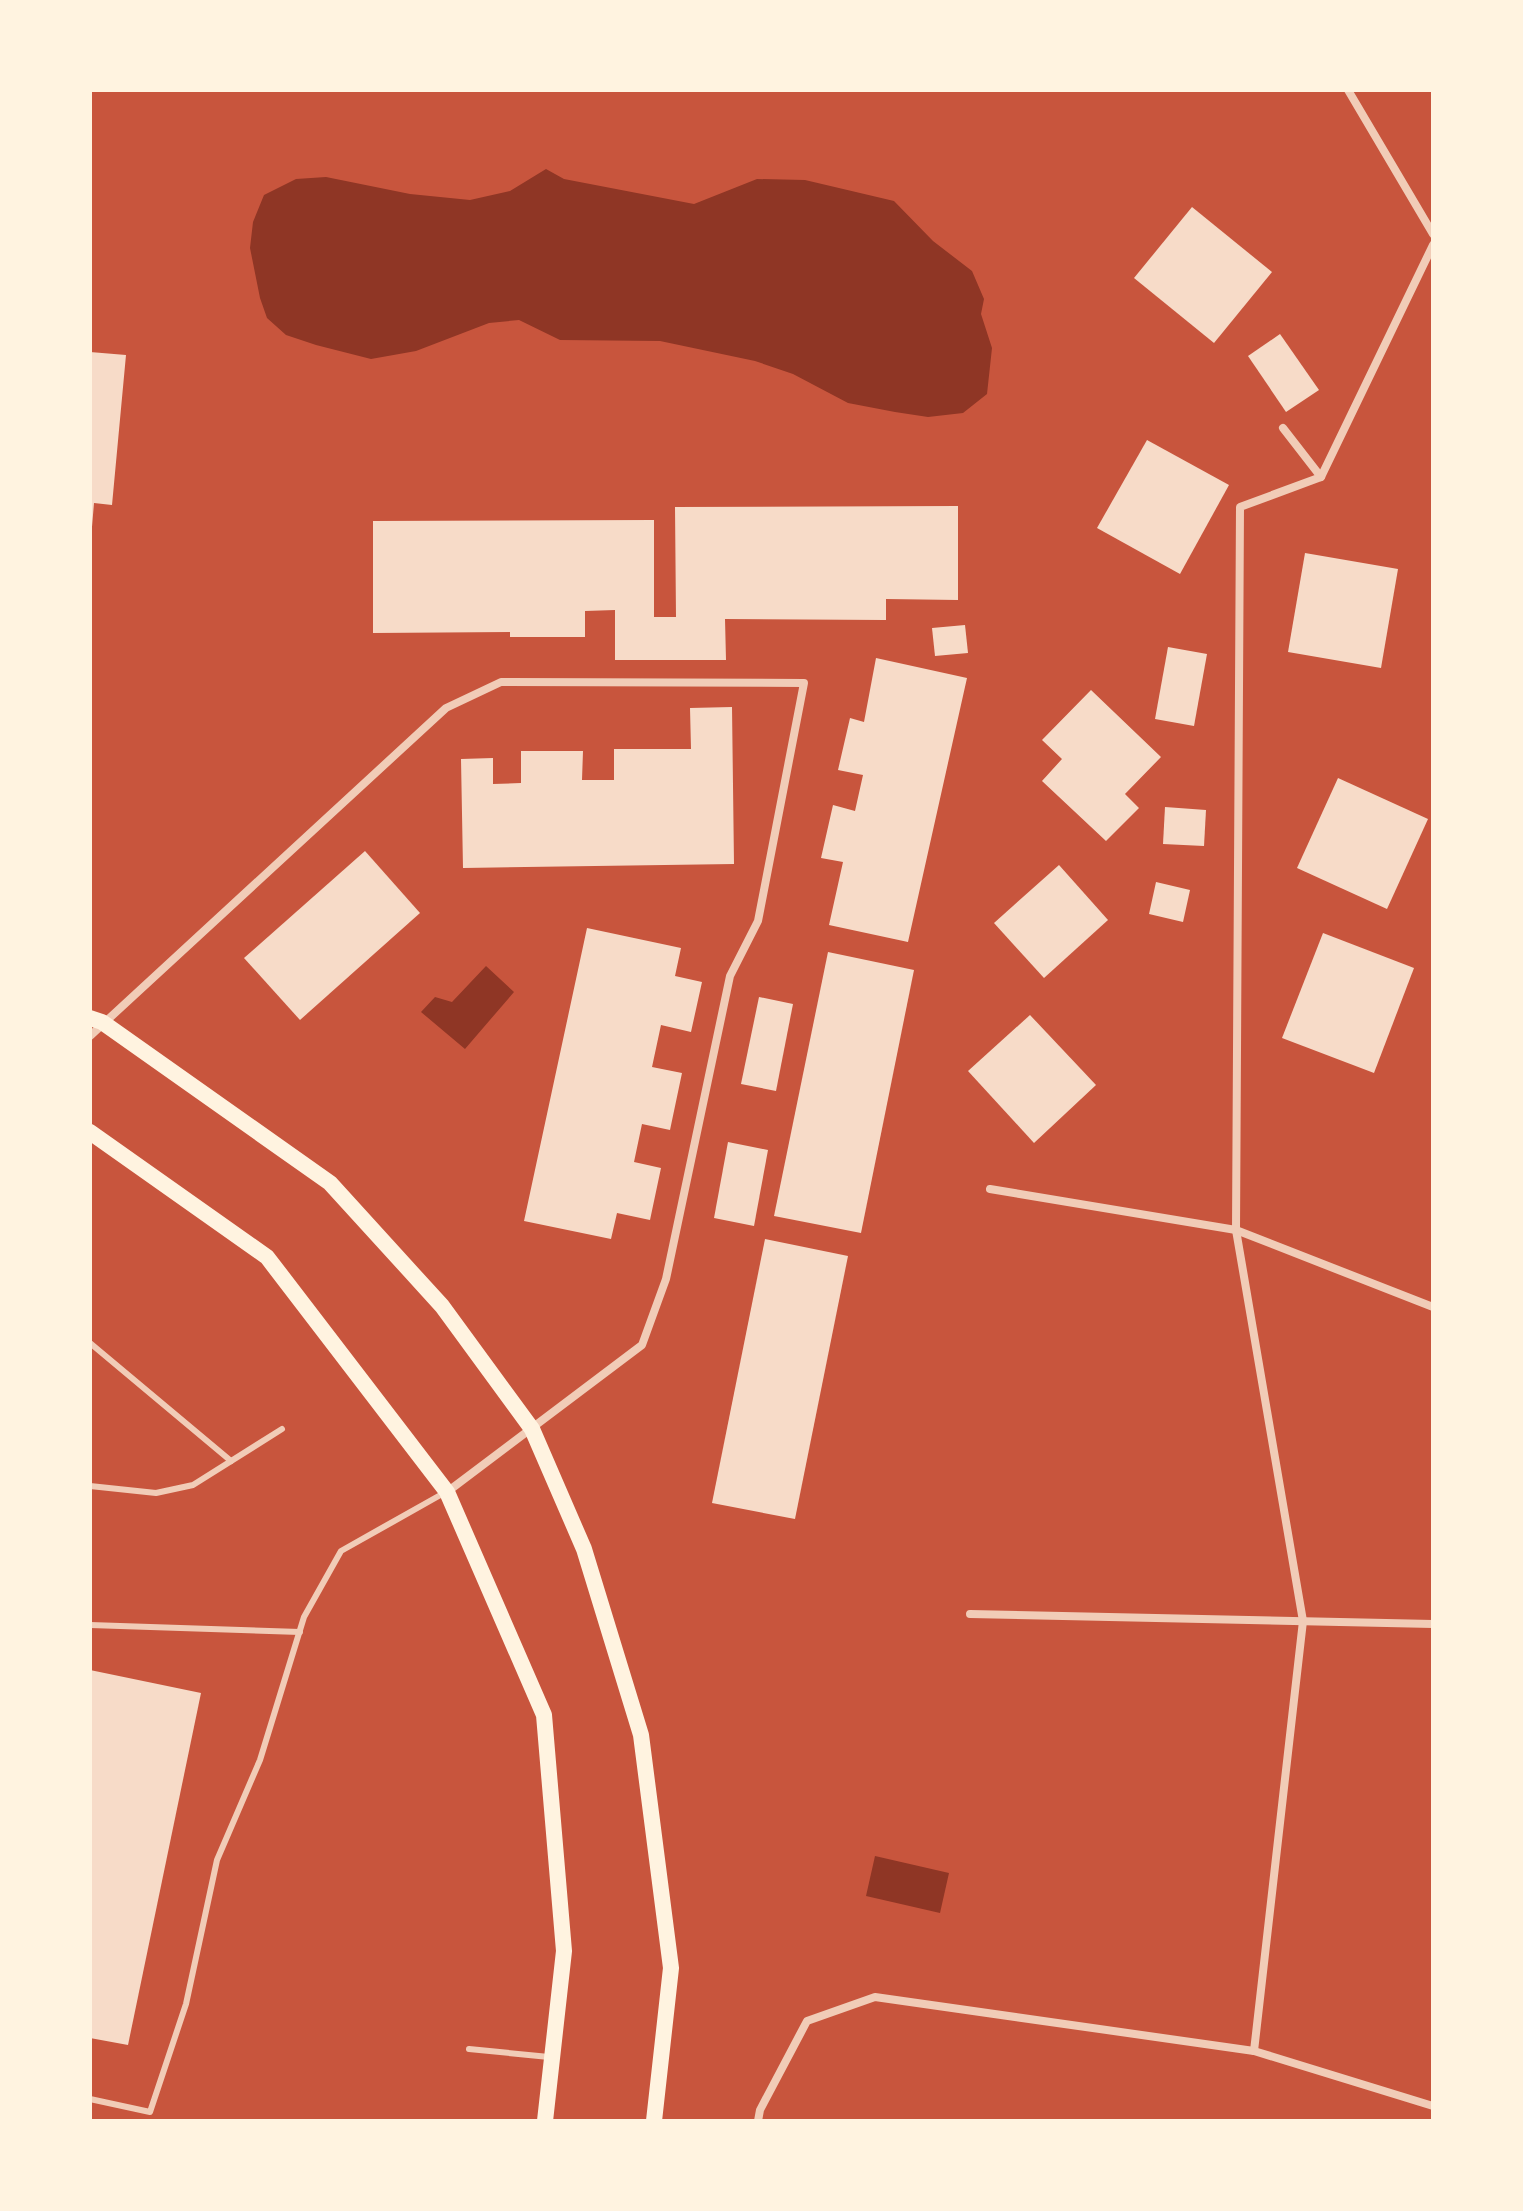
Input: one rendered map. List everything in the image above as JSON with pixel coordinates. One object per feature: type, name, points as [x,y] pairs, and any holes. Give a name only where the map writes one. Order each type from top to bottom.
[{"type":"main road","points":[[96,1020],[330,1183],[442,1306],[532,1429],[584,1549],[641,1735],[671,1968],[654,2121]]},
{"type":"main road","points":[[90,1132],[267,1257],[447,1492],[544,1715],[564,1951],[545,2121]]},
{"type":"street","points":[[1348,90],[1433,234]]},
{"type":"street","points":[[1254,2051],[1303,1621],[1236,1230],[1240,507],[1321,477],[1433,245]]},
{"type":"street","points":[[1283,428],[1321,477]]},
{"type":"street","points":[[90,1036],[96,1020],[446,708],[501,682],[804,683],[758,921],[730,976],[666,1279],[642,1345],[447,1492]]},
{"type":"street","points":[[990,1189],[1236,1230],[1433,1307]]},
{"type":"street","points":[[970,1614],[1433,1624]]},
{"type":"street","points":[[758,2121],[760,2110],[807,2021],[875,1997],[1254,2051],[1433,2106]]},
{"type":"lane","points":[[90,1343],[231,1461]]},
{"type":"lane","points":[[90,1486],[156,1493],[193,1485],[282,1429]]},
{"type":"lane","points":[[90,2099],[150,2112],[186,2004],[217,1860],[260,1760],[304,1617],[341,1551],[447,1492]]},
{"type":"lane","points":[[90,1625],[300,1632]]},
{"type":"lane","points":[[469,2049],[552,2057]]},
{"type":"shaded area","points":[[546,169],[564,179],[694,204],[757,179],[805,180],[894,201],[933,241],[972,271],[984,299],[981,314],[992,348],[987,394],[963,413],[928,417],[895,412],[848,403],[793,374],[755,361],[660,341],[560,340],[519,320],[489,323],[416,351],[371,359],[286,335],[267,318],[250,248],[253,222],[264,195],[296,179],[326,177],[410,194],[470,200],[510,191]]},
{"type":"shaded area","points":[[486,966],[514,992],[465,1049],[421,1012],[435,997],[452,1002]]},
{"type":"shaded area","points":[[875,1856],[949,1873],[940,1913],[866,1896]]},
{"type":"building","points":[[1192,207],[1272,272],[1214,343],[1134,278]]},
{"type":"building","points":[[1280,334],[1319,390],[1286,412],[1248,356]]},
{"type":"building","points":[[90,352],[126,355],[112,505],[94,503],[92,527]]},
{"type":"building","points":[[1147,440],[1229,485],[1180,574],[1097,528]]},
{"type":"building","points":[[958,506],[958,600],[886,599],[886,620],[725,619],[726,660],[615,660],[615,610],[585,611],[585,637],[510,637],[510,632],[373,633],[373,521],[654,520],[654,617],[676,617],[675,507]]},
{"type":"building","points":[[1305,553],[1398,569],[1381,668],[1288,652]]},
{"type":"building","points":[[965,625],[968,653],[935,656],[932,628]]},
{"type":"building","points":[[1168,647],[1207,654],[1194,726],[1155,719]]},
{"type":"building","points":[[876,658],[967,678],[908,942],[829,925],[843,862],[821,858],[833,805],[855,811],[863,775],[838,770],[850,718],[864,722]]},
{"type":"building","points":[[1091,690],[1161,757],[1125,794],[1139,808],[1106,841],[1042,781],[1062,759],[1042,740]]},
{"type":"building","points":[[732,707],[734,864],[463,868],[461,759],[493,758],[493,784],[521,783],[521,751],[583,751],[582,780],[614,780],[614,749],[691,749],[690,708]]},
{"type":"building","points":[[1338,778],[1428,819],[1387,909],[1297,868]]},
{"type":"building","points":[[1165,807],[1206,810],[1204,846],[1163,844]]},
{"type":"building","points":[[365,851],[420,913],[300,1020],[244,958]]},
{"type":"building","points":[[1059,865],[1108,920],[1044,978],[994,923]]},
{"type":"building","points":[[1156,882],[1190,890],[1183,922],[1149,914]]},
{"type":"building","points":[[587,928],[681,948],[675,976],[702,982],[691,1032],[661,1025],[652,1067],[682,1073],[670,1130],[642,1124],[634,1162],[661,1168],[650,1220],[617,1213],[611,1239],[524,1221]]},
{"type":"building","points":[[1323,933],[1414,968],[1374,1073],[1282,1038]]},
{"type":"building","points":[[828,952],[914,970],[861,1233],[774,1216]]},
{"type":"building","points":[[759,997],[793,1004],[776,1091],[741,1084]]},
{"type":"building","points":[[1030,1015],[1096,1085],[1034,1143],[968,1071]]},
{"type":"building","points":[[728,1142],[768,1150],[754,1226],[714,1218]]},
{"type":"building","points":[[765,1239],[848,1256],[795,1519],[712,1503]]},
{"type":"building","points":[[90,1670],[201,1693],[128,2045],[90,2038]]}]
